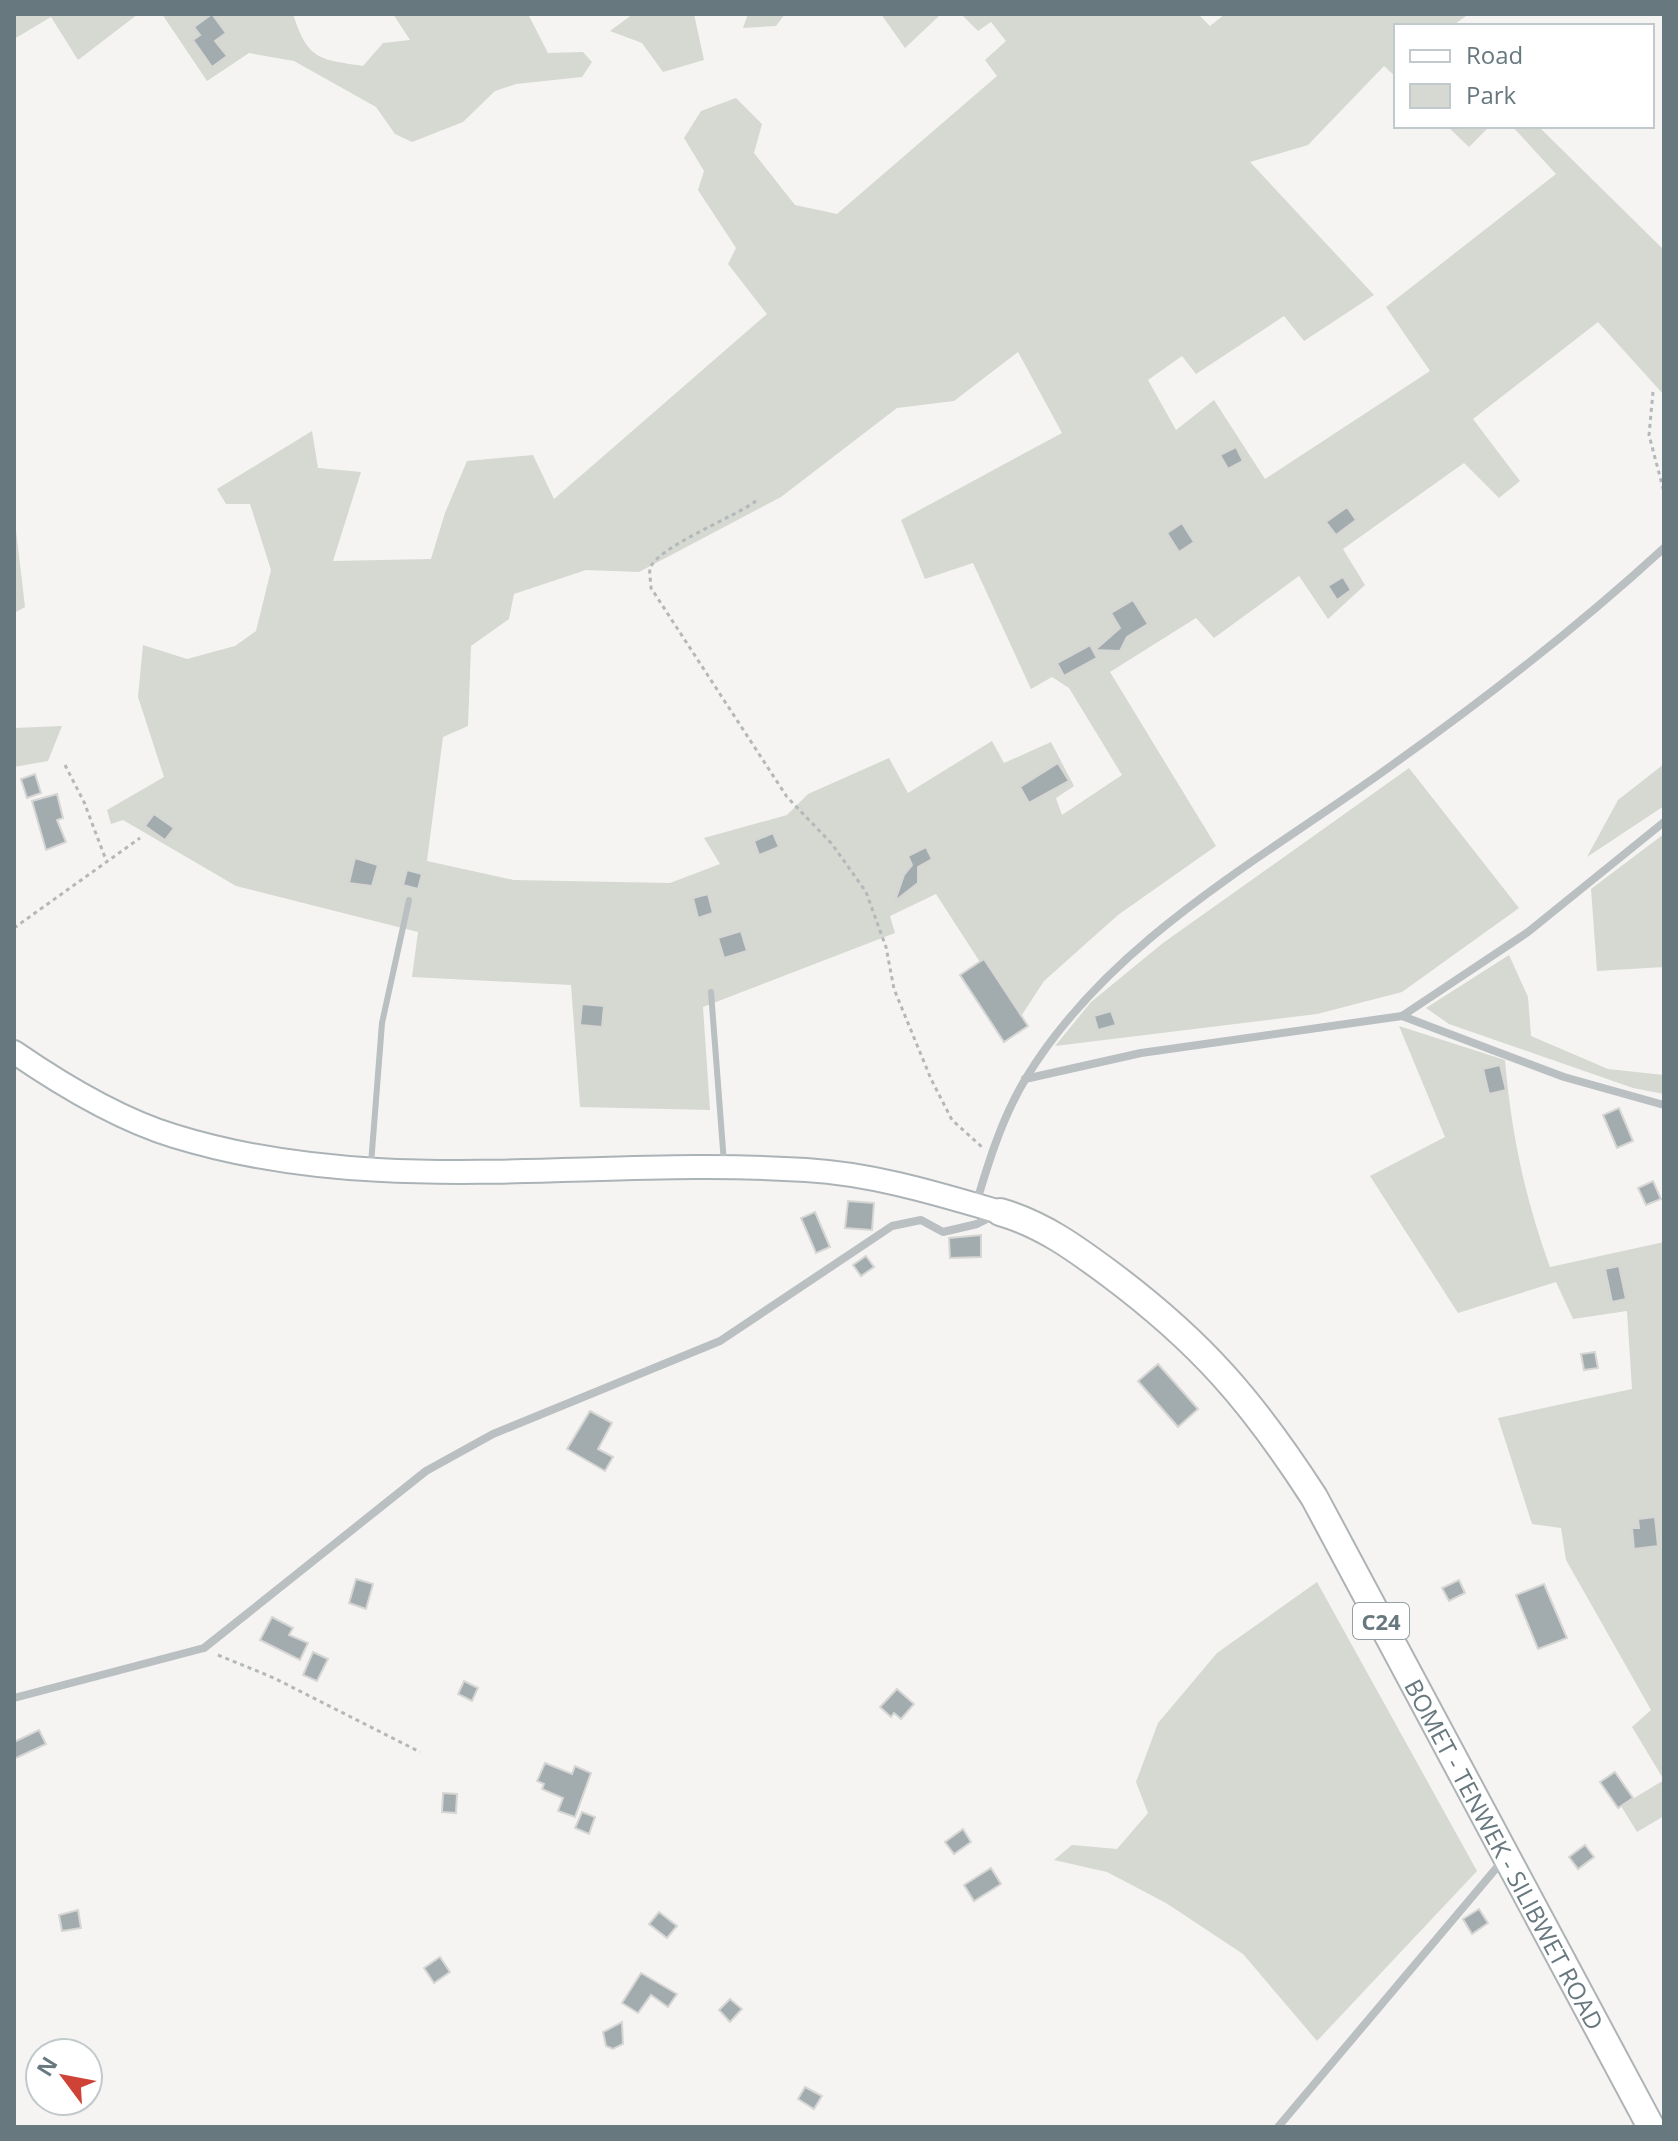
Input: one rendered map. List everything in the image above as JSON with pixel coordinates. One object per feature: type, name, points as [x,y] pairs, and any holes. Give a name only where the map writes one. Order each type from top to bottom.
[{"type":"main road","name":"C24","points":[[14,1052],[95,1101],[171,1135],[248,1156],[370,1172],[532,1173],[724,1167],[807,1170],[884,1178],[988,1208]]},
{"type":"main road","name":"BOMET - TENWEK - SILIBWET ROAD","points":[[988,1208],[1023,1219],[1064,1240],[1171,1321],[1217,1365],[1271,1431],[1314,1497],[1651,2127]]},
{"type":"street","points":[[14,1698],[204,1648],[439,1464],[493,1434],[720,1341],[892,1226],[921,1220],[943,1232],[977,1224],[988,1208],[991,1155],[1025,1079],[1074,1011],[1122,962],[1168,924],[1398,761],[1569,631],[1664,548]]},
{"type":"street","points":[[1025,1079],[1141,1053],[1402,1016],[1528,932],[1664,822]]},
{"type":"street","points":[[1402,1016],[1564,1077],[1664,1105]]},
{"type":"street","points":[[1278,2127],[1508,1855]]},
{"type":"lane","points":[[370,1172],[382,1023],[409,900]]},
{"type":"lane","points":[[711,992],[724,1167]]},
{"type":"path","points":[[1653,392],[1649,435],[1664,492]]},
{"type":"path","points":[[756,501],[739,514],[660,554],[650,567],[651,588],[787,797],[832,844],[866,892],[886,947],[894,989],[931,1079],[952,1120],[991,1155]]},
{"type":"path","points":[[65,765],[84,802],[106,860]]},
{"type":"path","points":[[14,928],[140,838]]},
{"type":"path","points":[[204,1648],[274,1678],[420,1752]]},
{"type":"green space","points":[[14,14],[138,14],[78,60],[51,17],[14,39]]},
{"type":"green space","points":[[162,14],[293,14],[304,41],[317,55],[363,66],[383,43],[410,40],[393,14],[528,14],[548,53],[583,52],[592,62],[582,77],[516,84],[495,91],[463,122],[412,142],[395,134],[376,107],[294,61],[249,53],[207,81]]},
{"type":"green space","points":[[633,14],[694,14],[704,60],[663,72],[642,43],[610,31]]},
{"type":"green space","points":[[748,14],[785,14],[776,26],[743,28]]},
{"type":"green space","points":[[881,14],[941,14],[905,48]]},
{"type":"green space","points":[[961,14],[1198,14],[1210,26],[1225,14],[1469,14],[1455,24],[1394,24],[1394,75],[1384,66],[1308,145],[1250,162],[1374,295],[1304,341],[1284,316],[1196,374],[1182,356],[1148,380],[1176,430],[1214,400],[1265,479],[1430,371],[1386,307],[1556,174],[1514,128],[1540,128],[1664,250],[1664,395],[1598,322],[1473,419],[1520,481],[1499,498],[1464,463],[1343,549],[1365,585],[1328,619],[1299,576],[1214,638],[1196,618],[1110,672],[1216,846],[1118,915],[1044,981],[1018,1021],[936,894],[890,916],[895,933],[703,1007],[710,1110],[580,1107],[571,985],[412,977],[418,932],[236,886],[123,820],[111,824],[107,810],[164,777],[138,697],[143,645],[187,659],[235,646],[256,631],[271,570],[250,504],[226,504],[217,489],[312,431],[318,468],[361,472],[333,561],[431,559],[445,513],[467,461],[533,455],[554,499],[767,314],[728,264],[736,248],[698,190],[704,171],[684,138],[701,111],[736,98],[762,124],[754,153],[795,205],[837,214],[997,76],[985,60],[1006,41],[991,22],[978,31]],"holes":[[[1018,352],[1062,433],[901,520],[925,579],[973,563],[1031,689],[1052,677],[1069,688],[1122,775],[1062,815],[1056,798],[1074,786],[1051,742],[1004,763],[992,741],[908,793],[889,758],[808,794],[787,815],[704,838],[720,864],[670,883],[514,880],[427,861],[443,737],[468,726],[471,646],[509,619],[514,594],[586,570],[639,572],[781,497],[897,408],[954,401]]]},
{"type":"green space","points":[[1449,128],[1488,128],[1469,147]]},
{"type":"green space","points":[[14,513],[25,607],[14,613]]},
{"type":"green space","points":[[62,726],[48,761],[14,767],[14,728]]},
{"type":"green space","points":[[1664,764],[1664,806],[1587,857],[1618,800]]},
{"type":"green space","points":[[1409,768],[1519,908],[1402,992],[1317,1014],[1055,1046],[1091,1002],[1163,943]]},
{"type":"green space","points":[[1664,834],[1664,967],[1597,971],[1591,889]]},
{"type":"green space","points":[[1509,955],[1528,997],[1531,1036],[1608,1069],[1664,1075],[1664,1094],[1633,1088],[1449,1024],[1426,1008]]},
{"type":"green space","points":[[1399,1026],[1505,1060],[1520,1165],[1550,1267],[1664,1242],[1664,1780],[1632,1727],[1651,1710],[1566,1560],[1561,1528],[1532,1524],[1498,1418],[1632,1389],[1627,1311],[1573,1319],[1556,1282],[1458,1313],[1370,1176],[1445,1137]]},
{"type":"green space","points":[[1317,1582],[1477,1871],[1317,2041],[1243,1954],[1166,1903],[1107,1872],[1054,1860],[1072,1845],[1117,1849],[1148,1813],[1136,1782],[1158,1723],[1217,1653]]},
{"type":"green space","points":[[1664,1780],[1664,1816],[1637,1832],[1621,1806]]},
{"type":"building","points":[[212,14],[226,33],[215,41],[227,56],[212,67],[193,40],[200,35],[194,27]]},
{"type":"building","points":[[1236,447],[1243,461],[1228,469],[1220,455]]},
{"type":"building","points":[[1347,507],[1356,520],[1336,535],[1326,522]]},
{"type":"building","points":[[1182,523],[1194,542],[1179,552],[1167,533]]},
{"type":"building","points":[[1343,577],[1351,590],[1337,600],[1328,586]]},
{"type":"building","points":[[1133,600],[1148,624],[1127,637],[1120,651],[1095,650],[1120,628],[1111,613]]},
{"type":"building","points":[[1090,645],[1097,658],[1064,676],[1057,663]]},
{"type":"building","points":[[1058,763],[1069,781],[1029,803],[1020,787]]},
{"type":"building","points":[[35,774],[41,793],[27,798],[21,779]]},
{"type":"building","points":[[57,794],[63,818],[57,820],[66,842],[46,850],[32,801]]},
{"type":"building","points":[[154,814],[174,828],[165,840],[145,826]]},
{"type":"building","points":[[773,833],[779,847],[759,855],[754,841]]},
{"type":"building","points":[[926,847],[932,859],[918,867],[918,883],[895,901],[904,875],[912,865],[908,856]]},
{"type":"building","points":[[355,858],[378,865],[372,886],[349,883]]},
{"type":"building","points":[[407,870],[422,874],[418,889],[403,885]]},
{"type":"building","points":[[708,894],[713,913],[698,918],[693,898]]},
{"type":"building","points":[[741,931],[747,951],[724,958],[718,938]]},
{"type":"building","points":[[984,959],[1028,1026],[1004,1042],[960,975]]},
{"type":"building","points":[[582,1004],[604,1006],[602,1027],[580,1025]]},
{"type":"building","points":[[1111,1011],[1116,1025],[1098,1030],[1094,1016]]},
{"type":"building","points":[[1500,1065],[1506,1090],[1489,1094],[1483,1069]]},
{"type":"building","points":[[1619,1108],[1633,1141],[1617,1148],[1603,1115]]},
{"type":"building","points":[[1653,1181],[1661,1199],[1646,1205],[1638,1188]]},
{"type":"building","points":[[848,1201],[874,1203],[872,1230],[845,1228]]},
{"type":"building","points":[[815,1212],[830,1247],[816,1253],[801,1218]]},
{"type":"building","points":[[981,1235],[981,1257],[950,1258],[949,1238]]},
{"type":"building","points":[[866,1256],[874,1267],[861,1276],[853,1265]]},
{"type":"building","points":[[1619,1266],[1626,1299],[1612,1302],[1605,1269]]},
{"type":"building","points":[[1595,1352],[1598,1368],[1584,1370],[1581,1354]]},
{"type":"building","points":[[1158,1364],[1198,1409],[1178,1427],[1138,1381]]},
{"type":"building","points":[[590,1411],[612,1423],[598,1449],[613,1457],[605,1471],[567,1449]]},
{"type":"building","points":[[1655,1517],[1658,1546],[1634,1549],[1632,1528],[1639,1528],[1638,1519]]},
{"type":"building","points":[[356,1579],[373,1584],[366,1609],[349,1603]]},
{"type":"building","points":[[1459,1580],[1465,1593],[1449,1601],[1442,1588]]},
{"type":"building","points":[[1544,1584],[1567,1638],[1538,1649],[1516,1595]]},
{"type":"building","points":[[272,1617],[293,1628],[289,1635],[308,1643],[300,1660],[260,1640]]},
{"type":"building","points":[[313,1652],[328,1659],[317,1681],[303,1675]]},
{"type":"building","points":[[464,1681],[478,1688],[472,1701],[458,1694]]},
{"type":"building","points":[[897,1689],[914,1704],[901,1719],[894,1713],[891,1717],[880,1707]]},
{"type":"building","points":[[39,1730],[46,1744],[14,1759],[14,1742]]},
{"type":"building","points":[[545,1763],[572,1774],[575,1766],[591,1773],[575,1817],[558,1811],[563,1798],[542,1789],[544,1784],[537,1781]]},
{"type":"building","points":[[1615,1772],[1633,1798],[1618,1808],[1600,1782]]},
{"type":"building","points":[[443,1793],[457,1794],[456,1813],[442,1812]]},
{"type":"building","points":[[582,1812],[595,1817],[589,1834],[575,1828]]},
{"type":"building","points":[[963,1829],[971,1842],[954,1854],[945,1842]]},
{"type":"building","points":[[1585,1845],[1594,1857],[1578,1869],[1569,1857]]},
{"type":"building","points":[[991,1868],[1001,1884],[974,1901],[964,1885]]},
{"type":"building","points":[[1479,1909],[1488,1923],[1472,1934],[1463,1919]]},
{"type":"building","points":[[78,1910],[81,1928],[62,1931],[59,1915]]},
{"type":"building","points":[[659,1912],[677,1926],[667,1938],[649,1924]]},
{"type":"building","points":[[440,1957],[450,1972],[434,1983],[424,1968]]},
{"type":"building","points":[[641,1973],[677,1994],[668,2007],[651,1995],[638,2013],[622,2003]]},
{"type":"building","points":[[730,1999],[742,2009],[730,2022],[719,2010]]},
{"type":"building","points":[[622,2022],[623,2044],[613,2049],[606,2046],[603,2032]]},
{"type":"building","points":[[805,2087],[822,2096],[814,2109],[798,2099]]}]
